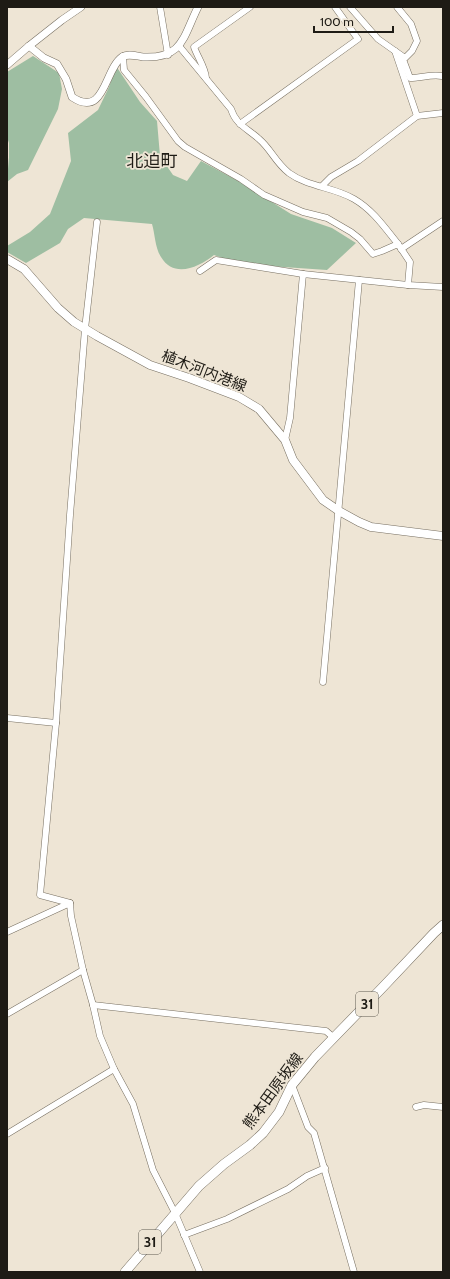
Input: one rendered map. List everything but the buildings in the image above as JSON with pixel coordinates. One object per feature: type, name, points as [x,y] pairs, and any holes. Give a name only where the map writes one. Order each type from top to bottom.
[{"type":"main road","name":"植木河内港線","points":[[7,259],[24,269],[58,308],[74,322],[85,329],[150,365],[239,397],[259,409],[285,440],[293,460],[323,500],[339,511],[371,527],[443,536]]},
{"type":"main road","name":"熊本田原坂線","points":[[125,1272],[199,1186],[263,1133],[279,1112],[292,1086],[315,1057],[443,925]]},
{"type":"street","points":[[7,64],[62,20],[81,7]]},
{"type":"street","points":[[160,7],[168,54]]},
{"type":"street","points":[[29,46],[44,58],[57,64],[66,79],[72,97],[81,102],[87,103],[96,100],[100,95],[115,65],[123,56],[131,55],[148,57],[168,54],[179,46],[198,7]]},
{"type":"street","points":[[206,79],[206,70],[199,60],[194,47],[250,7]]},
{"type":"street","points":[[240,124],[358,38],[335,7]]},
{"type":"street","points":[[350,7],[378,38],[405,58],[412,51],[417,41],[411,24],[397,7]]},
{"type":"street","points":[[179,46],[231,109],[234,118],[266,145],[275,160],[290,173],[303,181],[322,186],[353,199],[372,212],[410,262],[408,285]]},
{"type":"street","points":[[395,51],[404,62],[410,78],[423,78],[432,74],[442,76]]},
{"type":"street","points":[[395,51],[417,116]]},
{"type":"street","points":[[123,56],[124,70],[178,141],[185,147],[241,179],[264,196],[303,212],[327,218],[360,239],[373,254],[400,247],[443,221]]},
{"type":"street","points":[[322,186],[331,177],[358,161],[417,116],[443,113]]},
{"type":"street","points":[[70,904],[40,895],[56,723],[85,329],[97,222]]},
{"type":"street","points":[[200,271],[216,260],[303,274],[408,285],[443,287]]},
{"type":"street","points":[[285,440],[290,418],[303,274]]},
{"type":"street","points":[[323,682],[359,280]]},
{"type":"street","points":[[7,718],[56,723]]},
{"type":"street","points":[[7,932],[70,904]]},
{"type":"street","points":[[70,904],[71,916],[83,970],[100,1036],[114,1069],[133,1104],[153,1170],[175,1213],[200,1272]]},
{"type":"street","points":[[7,1014],[83,970]]},
{"type":"street","points":[[93,1005],[326,1031],[334,1038]]},
{"type":"street","points":[[7,1134],[114,1069]]},
{"type":"street","points":[[292,1086],[308,1127],[314,1133],[354,1272]]},
{"type":"street","points":[[416,1107],[424,1105],[443,1107]]},
{"type":"street","points":[[184,1235],[234,1216],[288,1189],[307,1176],[325,1168]]},
{"type":"green space","points":[[33,56],[59,73],[62,89],[58,109],[28,170],[17,174],[7,182],[7,145],[9,169],[9,143],[7,137],[7,72]]},
{"type":"green space","points":[[116,66],[140,102],[157,121],[160,156],[173,175],[187,181],[201,161],[240,182],[291,214],[332,228],[356,243],[327,270],[239,264],[214,255],[194,267],[180,269],[173,268],[166,264],[161,257],[156,245],[152,224],[84,218],[68,229],[60,243],[26,263],[7,252],[7,246],[30,232],[50,214],[71,161],[68,133],[98,110],[109,87]]},
{"type":"district","name":"北迫町","points":[[152,161]]}]
